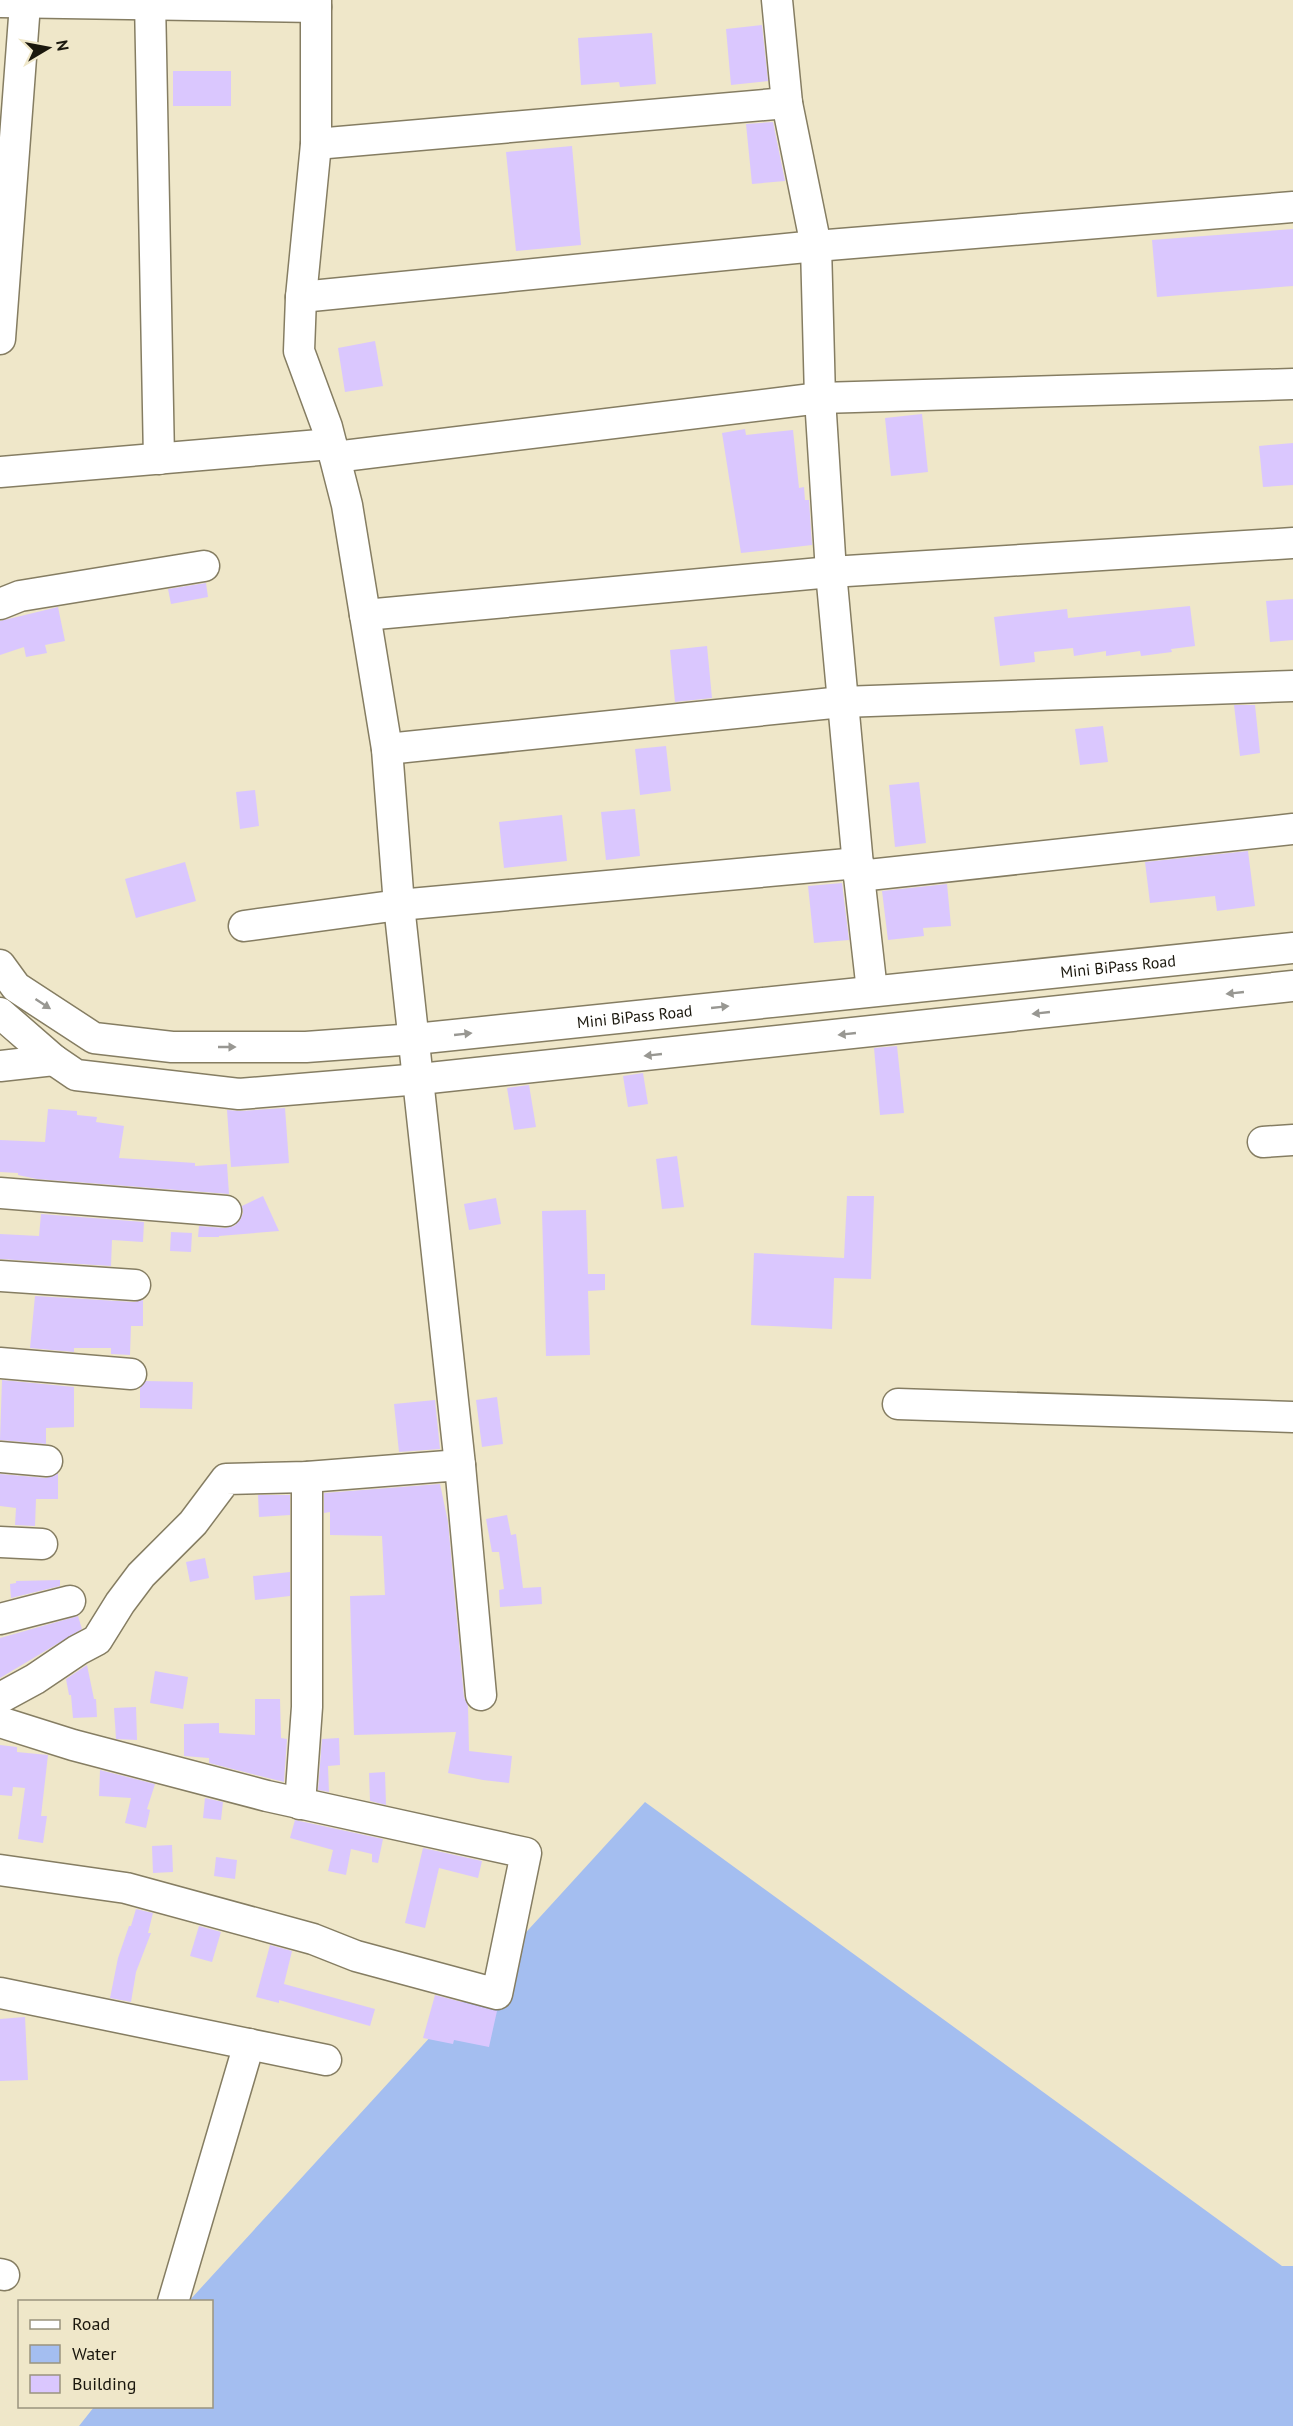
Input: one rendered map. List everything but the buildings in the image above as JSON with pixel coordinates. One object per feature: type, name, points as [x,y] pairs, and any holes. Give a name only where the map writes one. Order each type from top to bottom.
[{"type":"street","points":[[777,0],[787,103],[816,246],[820,398],[831,572],[858,869],[872,991]]},
{"type":"street","points":[[0,339],[13,3],[316,4],[316,144],[301,297],[299,351],[333,451],[346,505],[387,749],[399,905],[420,1079],[481,1695]]},
{"type":"street","points":[[150,3],[159,459]]},
{"type":"street","points":[[316,144],[787,103]]},
{"type":"street","points":[[301,297],[816,246],[1293,207]]},
{"type":"street","points":[[0,472],[159,459],[333,451],[820,398],[1293,384]]},
{"type":"street","points":[[365,615],[831,572],[1293,543]]},
{"type":"street","points":[[0,604],[20,596],[204,566]]},
{"type":"street","points":[[387,749],[842,702],[1293,686]]},
{"type":"street","points":[[244,926],[399,905],[858,869],[1293,829]]},
{"type":"street","name":"Mini BiPass Road","points":[[0,965],[16,987],[94,1038],[172,1047],[306,1047],[415,1040],[1293,948]]},
{"type":"street","points":[[0,1013],[54,1060],[76,1075],[239,1094],[420,1079],[1293,986]]},
{"type":"street","points":[[0,1066],[54,1060]]},
{"type":"street","points":[[1263,1142],[1293,1140]]},
{"type":"street","points":[[0,1193],[226,1211]]},
{"type":"street","points":[[0,1276],[135,1285]]},
{"type":"street","points":[[0,1363],[131,1374]]},
{"type":"street","points":[[898,1404],[1293,1417]]},
{"type":"street","points":[[0,1457],[47,1461]]},
{"type":"street","points":[[0,1698],[36,1679],[78,1650],[97,1640],[141,1575],[193,1523],[226,1479],[307,1477],[460,1465]]},
{"type":"street","points":[[300,1804],[307,1707],[307,1477]]},
{"type":"street","points":[[0,1542],[42,1544]]},
{"type":"street","points":[[0,1619],[70,1601]]},
{"type":"street","points":[[0,1722],[73,1745],[300,1804],[526,1854],[497,1994],[356,1956],[313,1939],[126,1888],[0,1870]]},
{"type":"street","points":[[0,1993],[326,2060]]},
{"type":"street","points":[[173,2300],[249,2044]]},
{"type":"water","points":[[645,1802],[1282,2266],[1293,2266],[1293,2426],[79,2426],[93,2408],[213,2408],[213,2300],[190,2300]]}]
